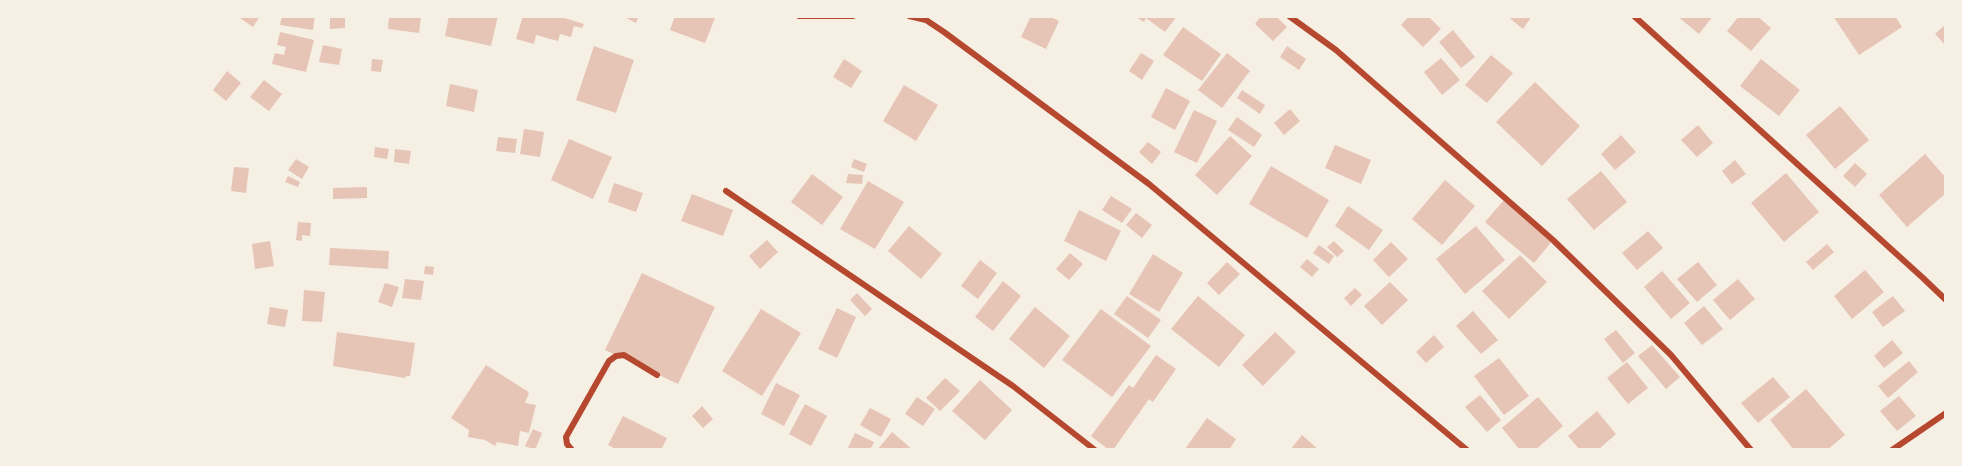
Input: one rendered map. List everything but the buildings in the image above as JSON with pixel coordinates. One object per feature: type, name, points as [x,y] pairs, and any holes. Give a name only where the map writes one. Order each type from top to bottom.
[{"type":"street","points":[[800,16],[853,16]]},
{"type":"street","points":[[909,16],[926,20],[944,32],[1149,184],[1467,450]]},
{"type":"street","points":[[1289,16],[1336,50],[1552,240],[1671,355],[1751,450]]},
{"type":"street","points":[[1634,16],[1946,300]]},
{"type":"street","points":[[726,191],[1013,386],[1095,450]]},
{"type":"street","points":[[572,450],[567,444],[566,437],[609,361],[616,356],[624,355],[657,375]]},
{"type":"street","points":[[1892,450],[1946,413]]}]
